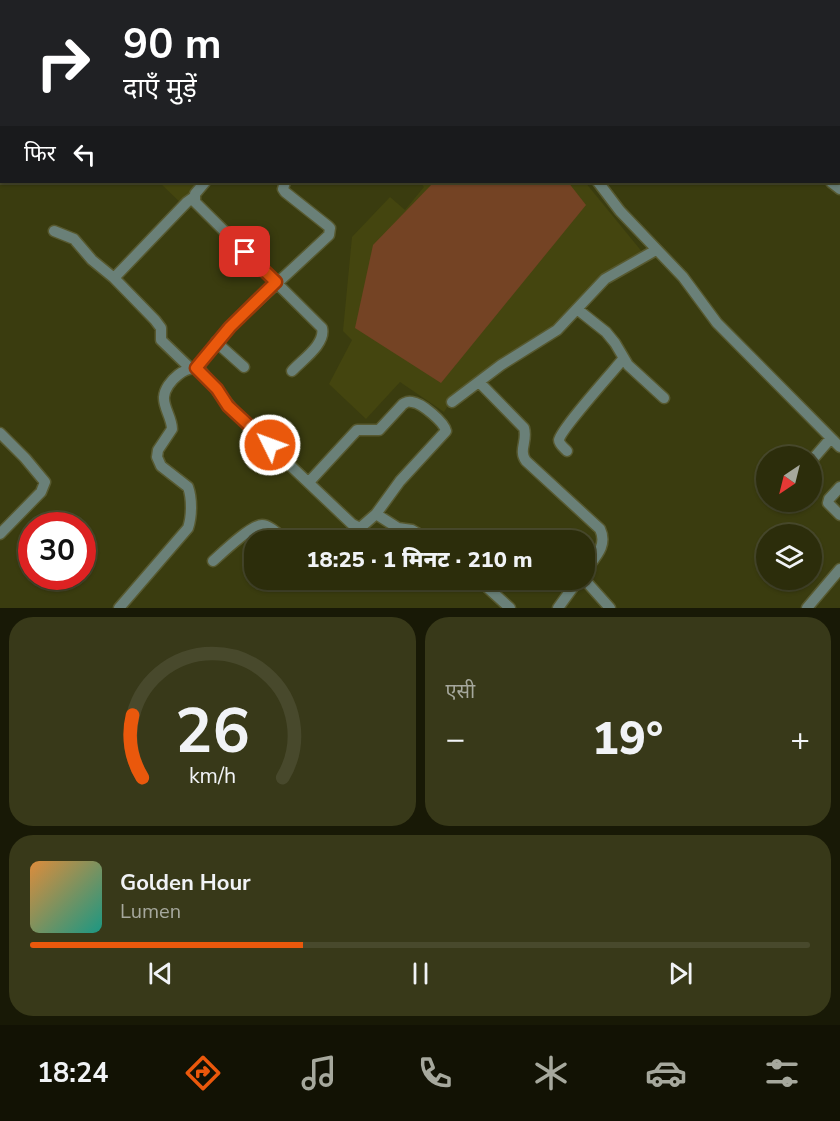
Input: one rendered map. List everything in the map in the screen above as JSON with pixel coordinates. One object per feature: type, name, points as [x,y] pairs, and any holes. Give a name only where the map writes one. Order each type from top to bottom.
[{"type":"street","points":[[114,278],[187,201],[194,197],[204,183]]},
{"type":"street","points":[[119,608],[163,560],[190,524],[188,487],[161,466],[157,457],[158,450],[172,429],[164,394],[172,382],[193,368],[276,282],[330,232],[328,226],[285,192],[283,189],[285,183]]},
{"type":"street","points":[[599,183],[620,211],[683,277],[717,323],[840,447]]},
{"type":"street","points":[[194,197],[200,207],[317,322],[323,333],[318,344],[292,371]]},
{"type":"street","points":[[54,231],[74,239],[99,267],[114,278],[155,320],[161,328],[161,340],[217,389],[233,411],[352,524],[360,528],[376,514],[400,481],[446,431],[443,423],[417,403],[408,401],[379,430],[357,430],[309,482]]},
{"type":"street","points":[[452,402],[501,365],[557,330],[605,279],[656,250]]},
{"type":"street","points":[[577,309],[606,332],[628,365],[664,398]]},
{"type":"street","points":[[216,342],[244,367]]},
{"type":"street","points":[[567,451],[561,444],[560,436],[624,358]]},
{"type":"street","points":[[479,382],[525,428],[522,452],[526,461],[600,529],[603,543],[595,555]]},
{"type":"street","points":[[0,433],[45,482],[41,492],[0,534]]},
{"type":"street","points":[[822,448],[831,438]]},
{"type":"street","points":[[840,488],[828,501],[840,515]]},
{"type":"street","points":[[376,514],[393,526],[408,530]]},
{"type":"street","points":[[251,530],[261,525],[272,530]]},
{"type":"street","points":[[213,561],[244,535]]},
{"type":"street","points":[[807,608],[840,569]]},
{"type":"street","points":[[490,590],[510,608]]},
{"type":"street","points":[[558,608],[571,590]]},
{"type":"street","points":[[594,590],[610,608]]},
{"type":"shaded area","points":[[160,183],[206,183],[185,207]]},
{"type":"shaded area","points":[[421,183],[586,183],[643,253],[599,280],[559,329],[457,392],[444,412],[400,382],[366,419],[329,384],[352,340],[343,331],[352,237],[390,197],[405,210],[424,187]]},
{"type":"shaded area","points":[[433,183],[569,183],[586,205],[441,383],[355,328],[373,245]]},
{"type":"route","points":[[245,252],[276,282],[216,342],[196,368],[217,389],[228,406],[270,445]]}]
